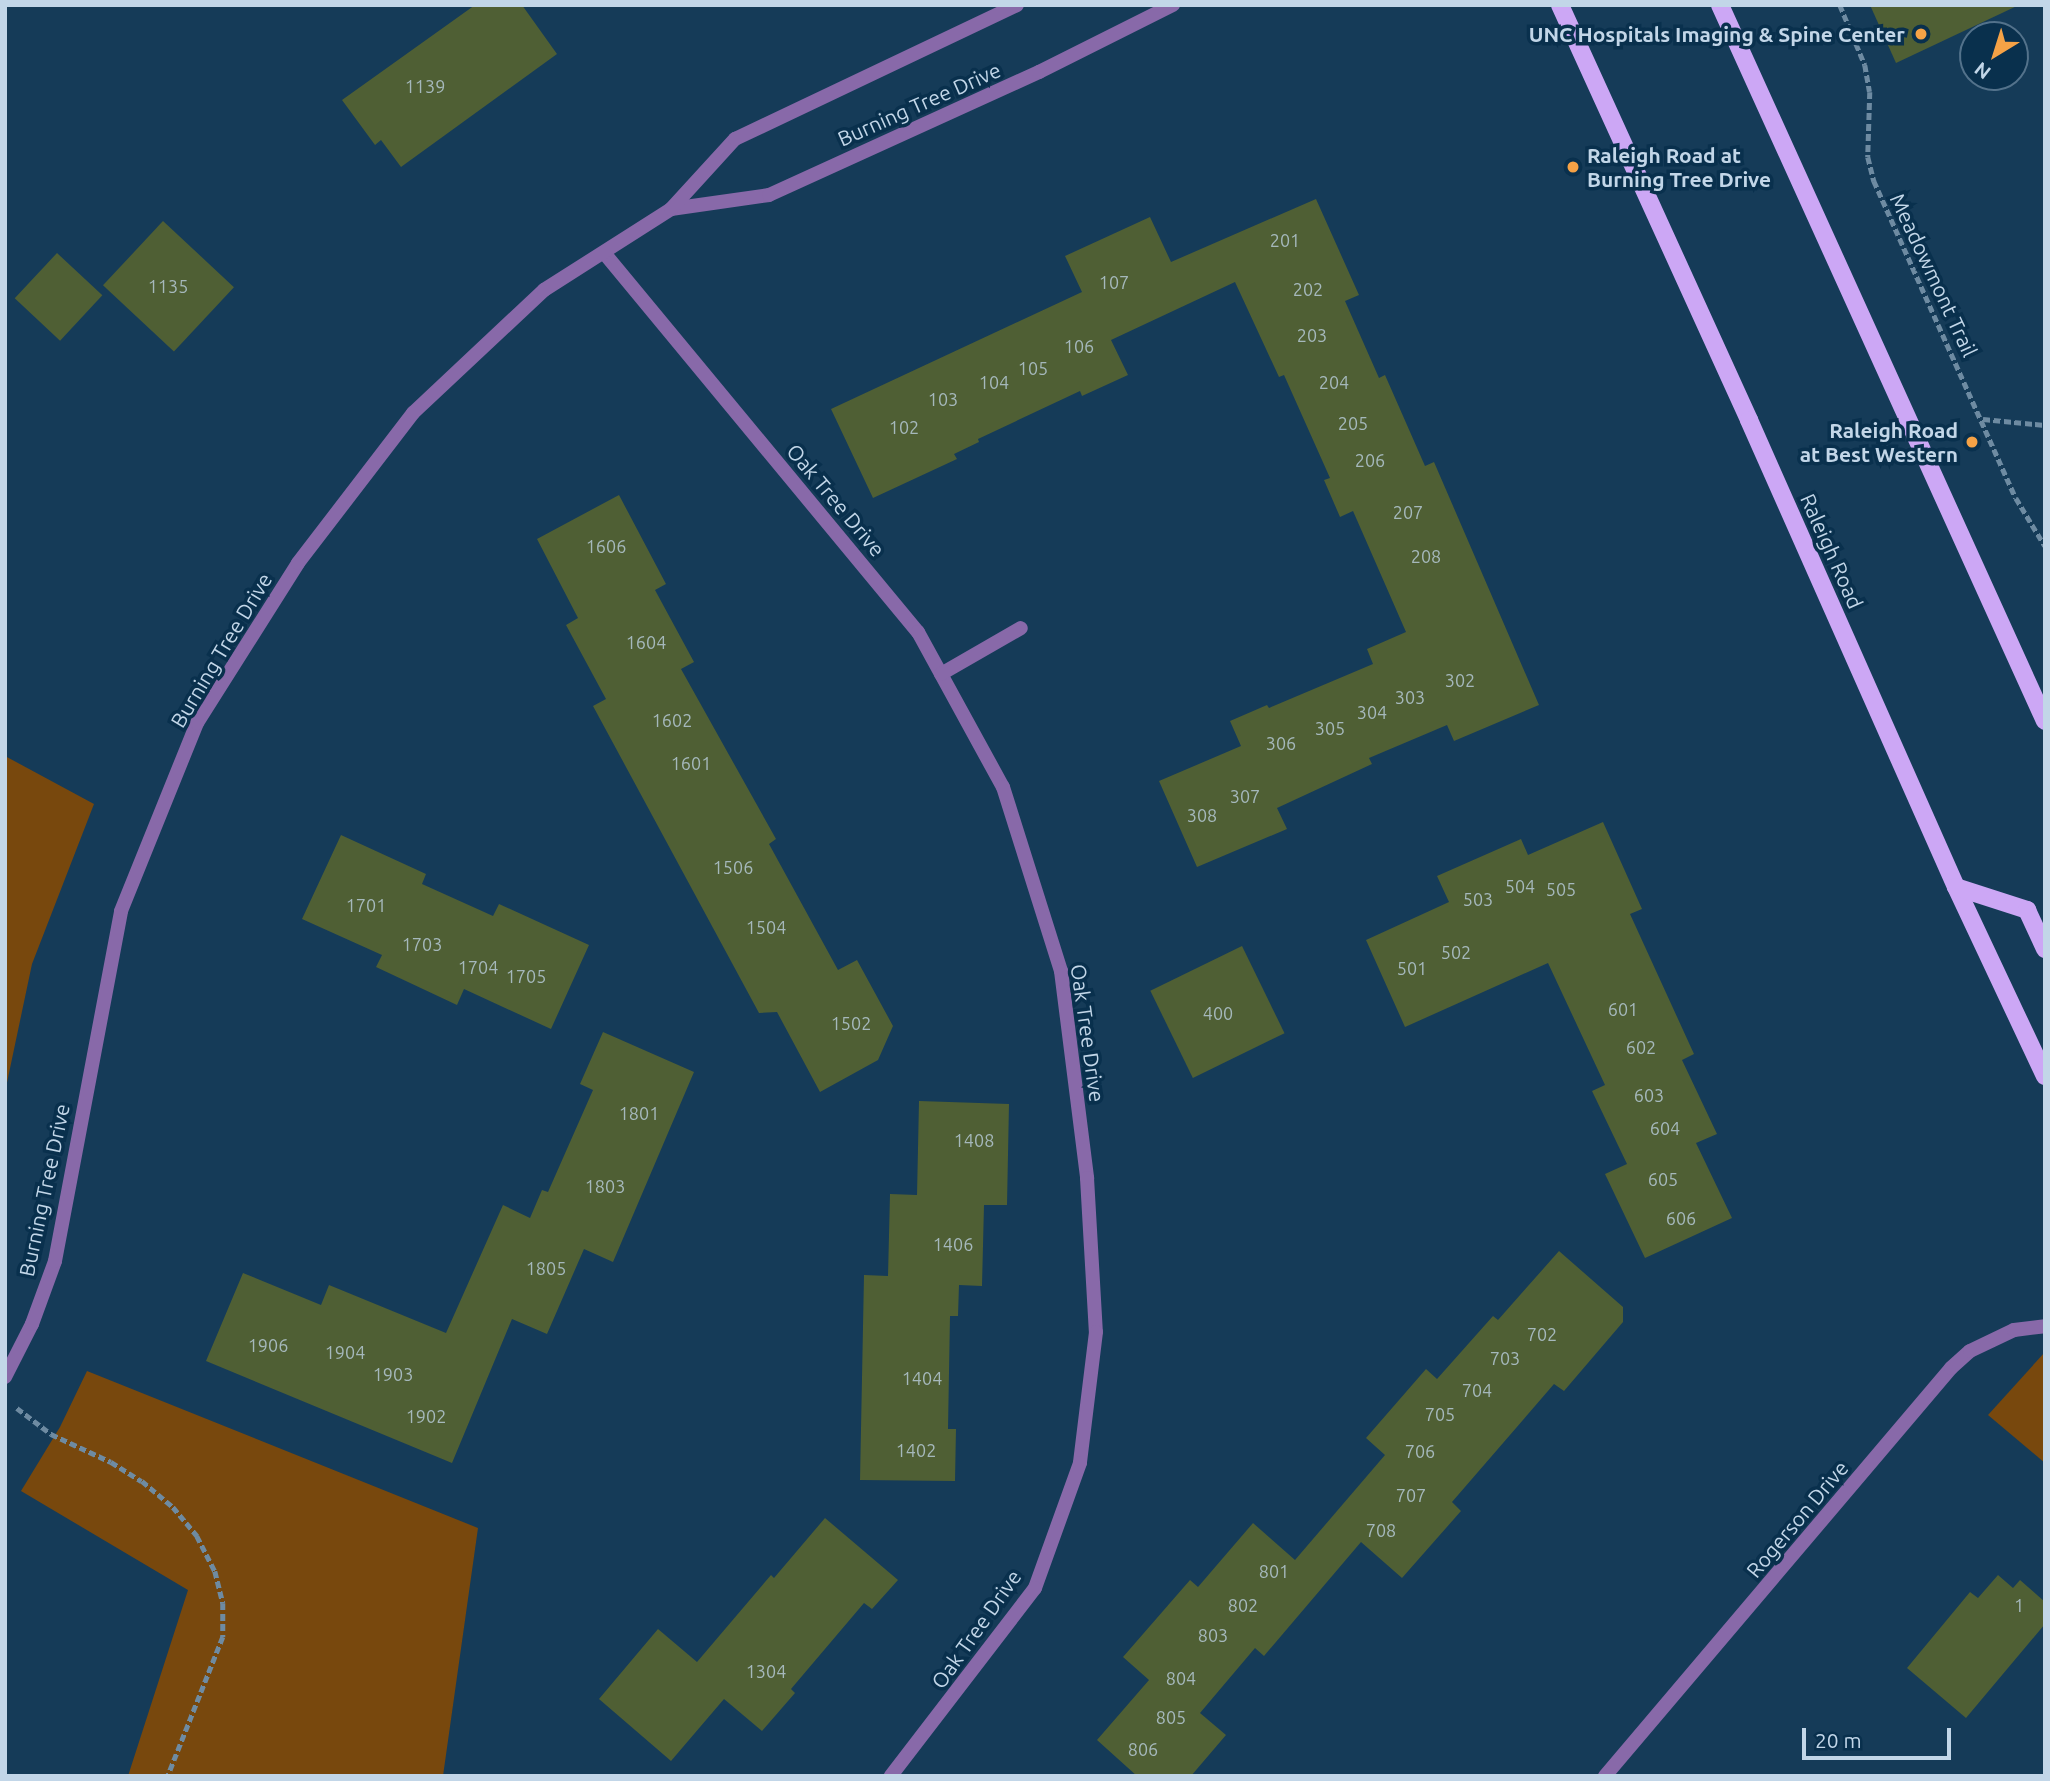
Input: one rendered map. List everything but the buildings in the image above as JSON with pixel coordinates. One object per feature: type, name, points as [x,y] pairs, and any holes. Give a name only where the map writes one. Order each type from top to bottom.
[{"type":"main road","name":"Raleigh Road","points":[[1560,5],[1749,420],[1956,887],[2045,1076]]},
{"type":"main road","points":[[1720,5],[2045,721]]},
{"type":"main road","points":[[1956,887],[2027,910],[2045,949]]},
{"type":"street","name":"Burning Tree Drive","points":[[5,1377],[32,1324],[55,1261],[121,911],[197,723],[298,563],[413,413],[544,290],[605,254],[671,209],[735,139],[1017,5]]},
{"type":"street","name":"Burning Tree Drive","points":[[671,209],[769,195],[1039,72],[1173,5]]},
{"type":"street","name":"Oak Tree Drive","points":[[605,254],[918,632],[1003,787],[1061,971],[1087,1178],[1096,1332],[1080,1463],[1035,1588],[891,1776]]},
{"type":"street","points":[[941,674],[1021,628]]},
{"type":"street","name":"Rogerson Drive","points":[[1605,1776],[1951,1368],[1970,1351],[2014,1331],[2045,1326]]},
{"type":"path","name":"Meadowmont Trail","points":[[1840,5],[1865,65],[1870,92],[1868,157],[1874,181],[1983,419],[2016,498],[2045,546]]},
{"type":"path","points":[[1983,419],[2045,425]]},
{"type":"path","points":[[26,1415],[51,1434],[111,1462],[142,1481],[173,1507],[197,1536],[215,1571],[223,1603],[223,1637],[168,1776]]},
{"type":"shaded area","points":[[5,756],[94,804],[32,964],[5,1092]]},
{"type":"shaded area","points":[[2045,1352],[2045,1463],[1988,1415]]},
{"type":"shaded area","points":[[87,1371],[478,1528],[443,1776],[128,1776],[188,1590],[21,1491],[60,1427]]},
{"type":"place","name":"UNC Hospitals Imaging & Spine Center","points":[[1921,34]]},
{"type":"place","name":"Raleigh Road at Burning Tree Drive","points":[[1573,167]]},
{"type":"place","name":"Raleigh Road at Best Western","points":[[1972,442]]}]
